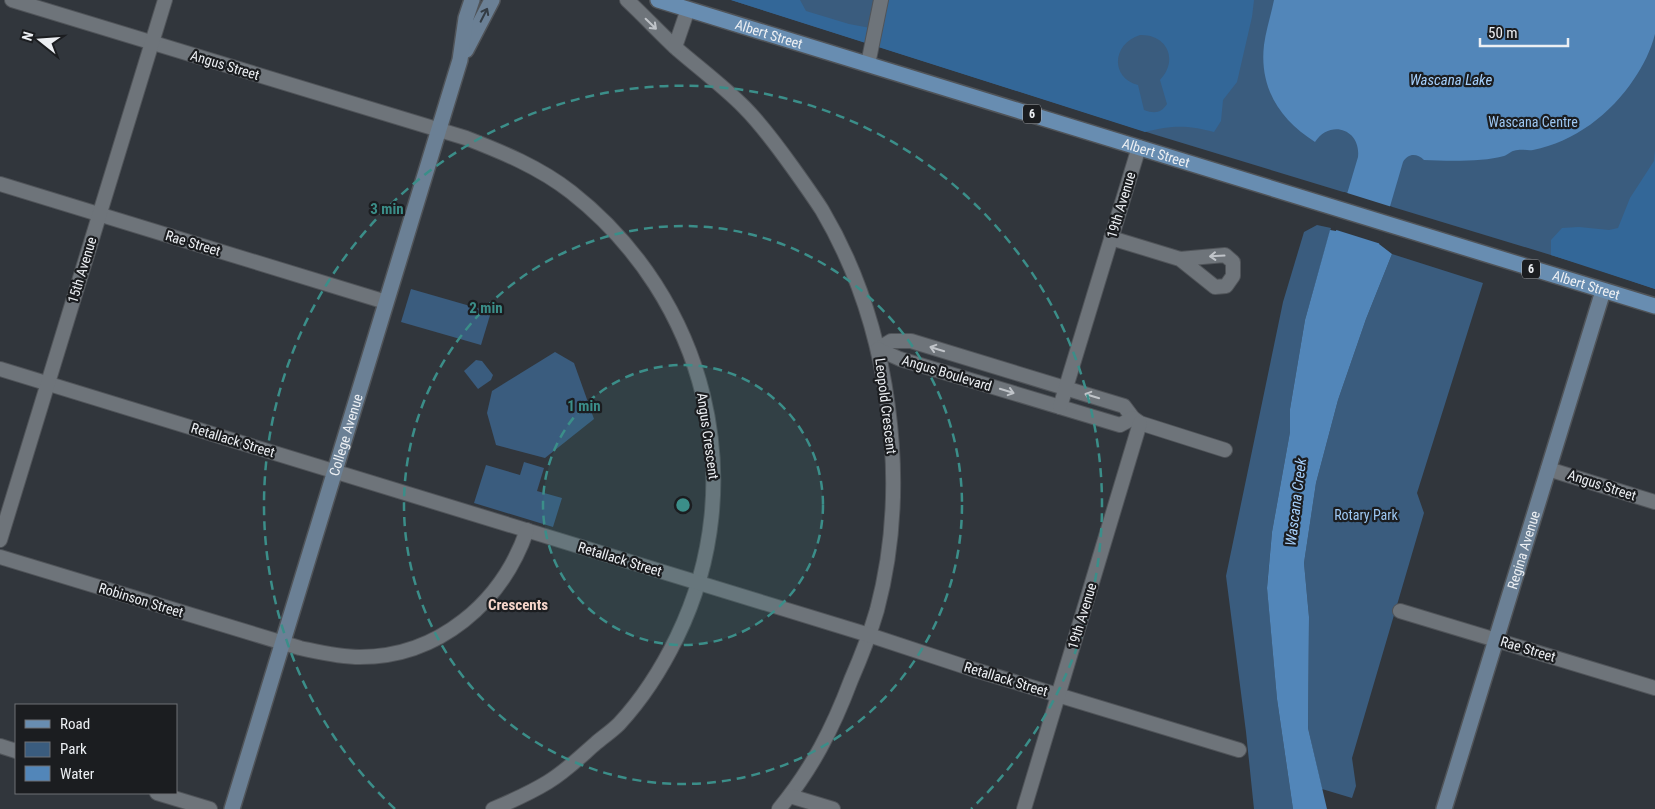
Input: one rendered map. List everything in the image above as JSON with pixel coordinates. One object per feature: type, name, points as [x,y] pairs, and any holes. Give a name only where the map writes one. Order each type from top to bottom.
[{"type":"main road","name":"Albert Street","points":[[658,0],[1655,306]]},
{"type":"street","name":"Angus Street","points":[[12,0],[438,130]]},
{"type":"street","name":"15th Avenue","points":[[0,540],[165,0]]},
{"type":"street","name":"College Avenue","points":[[232,809],[460,60],[466,18],[472,0]]},
{"type":"street","name":"College Avenue","points":[[460,60],[492,0]]},
{"type":"street","name":"Leopold Crescent","points":[[627,0],[675,47],[745,108],[776,145],[822,210],[842,247],[878,349],[890,415],[892,505],[886,562],[877,608],[870,635],[835,722],[816,758],[779,809]]},
{"type":"street","points":[[868,64],[881,0]]},
{"type":"street","points":[[675,47],[688,9]]},
{"type":"street","name":"Angus Crescent","points":[[438,130],[509,154],[542,173],[570,191],[612,229],[631,251],[651,277],[670,310],[690,354],[703,391],[713,455],[715,489],[712,525],[699,583],[687,616],[654,680],[617,725],[569,768],[522,797],[493,809]]},
{"type":"street","name":"19th Avenue","points":[[1060,407],[1111,238],[1145,149]]},
{"type":"street","name":"Rae Street","points":[[0,184],[386,302]]},
{"type":"street","points":[[1111,238],[1180,259]]},
{"type":"street","name":"Regina Avenue","points":[[1444,809],[1603,291]]},
{"type":"street","name":"Angus Boulevard","points":[[878,349],[890,341],[911,341],[1124,406],[1136,421]]},
{"type":"street","name":"Angus Boulevard","points":[[878,349],[900,359],[1120,425],[1136,421],[1225,450]]},
{"type":"street","name":"Retallack Street","points":[[0,369],[1239,750]]},
{"type":"street","name":"19th Avenue","points":[[1024,809],[1136,421]]},
{"type":"street","name":"Angus Street","points":[[1548,468],[1655,502]]},
{"type":"street","name":"Robinson Street","points":[[0,557],[300,648],[329,654],[360,657],[404,651],[424,645],[458,625],[472,614],[497,588],[522,546],[527,530]]},
{"type":"street","name":"Rae Street","points":[[1400,611],[1655,688]]},
{"type":"street","points":[[0,746],[15,751]]},
{"type":"street","points":[[160,794],[210,809]]},
{"type":"street","points":[[790,796],[808,805],[832,809]]},
{"type":"green space","name":"Wascana Centre","points":[[731,0],[1655,0],[1655,289],[1587,266],[1156,135]]},
{"type":"green space","points":[[1317,225],[1331,228],[1305,320],[1290,409],[1290,432],[1272,532],[1267,587],[1277,699],[1293,809],[1254,809],[1226,576],[1283,302],[1304,232]]},
{"type":"green space","name":"Rotary Park","points":[[1392,254],[1483,283],[1417,493],[1424,513],[1352,758],[1356,786],[1352,798],[1322,789],[1308,728],[1309,617],[1304,563],[1316,483],[1338,400],[1366,319]]},
{"type":"green space","points":[[411,289],[491,312],[481,345],[401,322]]},
{"type":"green space","points":[[555,352],[574,363],[594,419],[545,458],[496,445],[487,413],[492,391]]},
{"type":"green space","points":[[476,360],[482,361],[493,375],[491,380],[478,389],[464,371]]},
{"type":"green space","points":[[524,462],[544,468],[537,491],[562,498],[553,527],[474,503],[486,465],[520,475]]},
{"type":"shaded area","points":[[731,0],[800,0],[806,11],[849,24],[881,30],[887,0],[1254,0],[1237,82],[1223,100],[1221,121],[1214,132],[1180,127],[1145,132]],"holes":[[[1140,35],[1149,36],[1163,44],[1169,57],[1166,72],[1160,80],[1167,104],[1160,111],[1155,112],[1144,110],[1138,85],[1122,75],[1118,60],[1124,45],[1131,39]]]},
{"type":"shaded area","points":[[1655,150],[1655,289],[1551,255],[1551,240],[1562,228],[1579,227],[1609,230],[1618,228],[1630,198],[1654,161]]},
{"type":"water","name":"Wascana Lake","points":[[1274,0],[1655,0],[1655,34],[1641,69],[1625,92],[1603,115],[1590,125],[1548,146],[1531,150],[1516,150],[1495,158],[1465,161],[1424,160],[1413,155],[1407,157],[1403,162],[1379,244],[1392,254],[1366,319],[1338,400],[1316,483],[1304,563],[1309,617],[1308,728],[1327,809],[1293,809],[1277,699],[1267,588],[1272,532],[1290,432],[1290,409],[1305,320],[1330,230],[1336,231],[1358,157],[1358,147],[1350,134],[1336,129],[1321,135],[1315,142],[1292,124],[1274,101],[1265,75],[1263,61],[1265,39]]},
{"type":"pier","points":[[1344,192],[1392,207],[1381,244],[1330,228],[1334,229]]},
{"type":"district","name":"Crescents","points":[[518,605]]},
{"type":"water label","name":"Wascana Creek","points":[[1296,502]]}]
